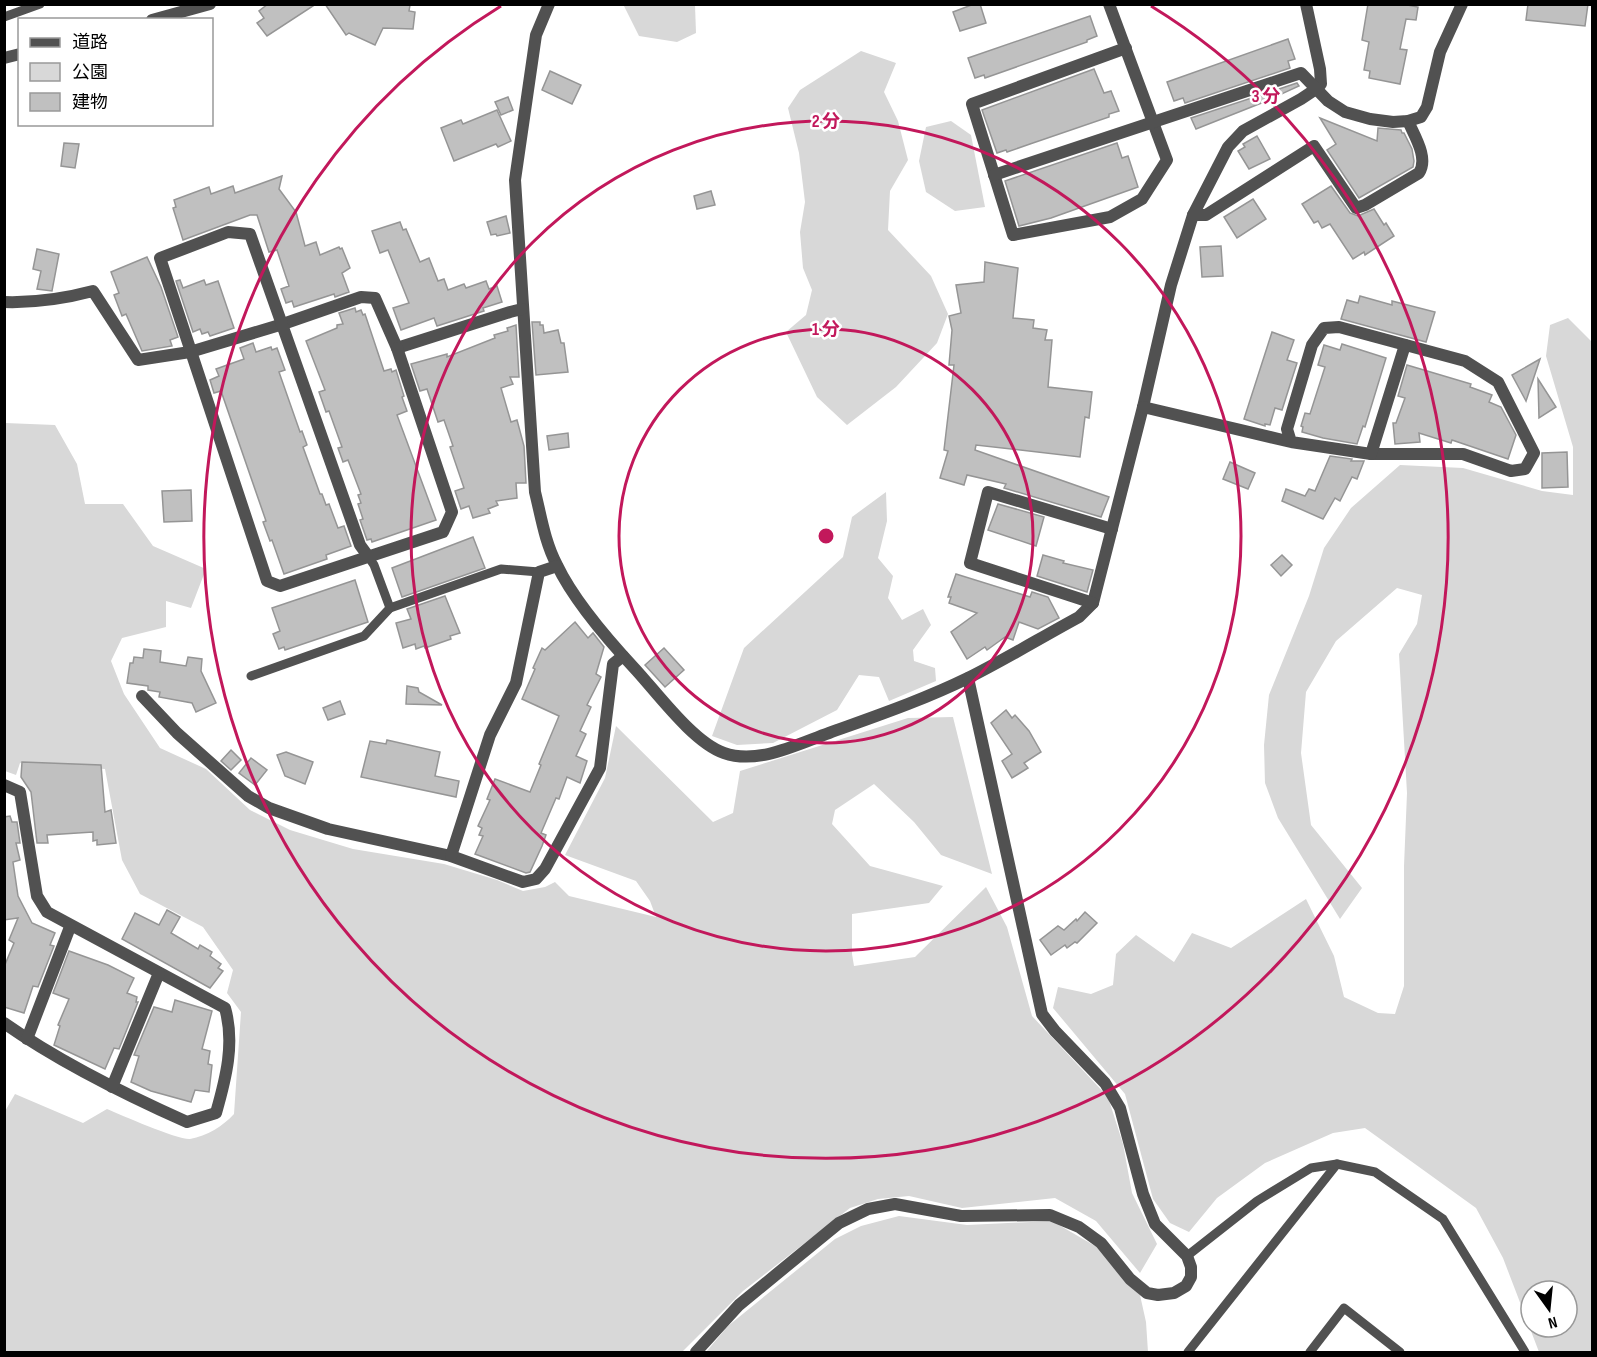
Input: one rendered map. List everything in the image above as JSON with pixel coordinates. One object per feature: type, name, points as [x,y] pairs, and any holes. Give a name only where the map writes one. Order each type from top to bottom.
[{"type":"street","points":[[159,18],[210,4]]},
{"type":"street","points":[[549,4],[536,35],[515,180],[535,492],[548,544],[557,566],[597,624],[691,730],[708,745],[725,754],[753,757],[900,707],[968,678],[1079,617],[1093,603],[1143,407],[1171,285],[1193,215],[1228,147],[1235,139],[1243,131],[1321,84],[1306,4]]},
{"type":"street","points":[[1110,4],[1167,160],[1142,199],[1110,217],[1013,235],[972,104],[1126,48]]},
{"type":"street","points":[[994,175],[1301,73],[1328,101],[1345,112],[1370,119],[1408,121],[1420,117],[1427,107],[1440,52],[1461,4]]},
{"type":"street","points":[[1193,215],[1206,215],[1314,146],[1356,208],[1365,206],[1419,172],[1423,167],[1422,156],[1408,121]]},
{"type":"street","points":[[4,302],[29,303],[57,300],[93,291],[138,360],[190,352],[283,324],[362,297],[375,298],[397,348],[452,512],[443,532],[280,586],[267,581],[190,352],[160,258],[228,232],[250,234],[283,324],[360,545],[368,556]]},
{"type":"street","points":[[397,348],[522,309]]},
{"type":"street","points":[[1143,407],[1292,442],[1371,454],[1463,454],[1511,471],[1525,469],[1534,453],[1498,382],[1465,361],[1339,327],[1324,328],[1312,345],[1287,429],[1292,442]]},
{"type":"street","points":[[1371,454],[1405,345]]},
{"type":"street","points":[[1093,603],[970,563],[972,553],[988,492],[1112,529]]},
{"type":"street","points":[[451,856],[490,735],[516,683],[539,572],[557,566]]},
{"type":"street","points":[[142,696],[177,733],[248,796],[269,808],[328,829],[451,856],[523,882],[536,879],[545,869],[600,768],[613,664],[623,656]]},
{"type":"street","points":[[696,1353],[739,1305],[839,1223],[868,1209],[895,1204],[961,1216],[1050,1215],[1079,1227],[1101,1243],[1130,1279],[1147,1293],[1158,1295],[1174,1293],[1186,1286],[1191,1277],[1191,1267],[1187,1256],[1155,1224],[1143,1194],[1120,1108],[1106,1083],[1055,1031],[1042,1014],[968,678]]},
{"type":"street","points":[[4,785],[20,792],[37,896],[46,912],[70,927],[225,1008],[230,1024],[228,1070],[216,1113],[187,1122],[112,1087],[27,1039],[4,1023]]},
{"type":"street","points":[[27,1039],[70,927]]},
{"type":"street","points":[[112,1087],[159,973]]},
{"type":"lane","points":[[4,17],[40,4]]},
{"type":"lane","points":[[368,556],[374,565],[390,608]]},
{"type":"lane","points":[[251,676],[364,636],[390,608],[501,569],[539,572]]},
{"type":"lane","points":[[1187,1256],[1257,1202],[1311,1168],[1337,1164],[1375,1172],[1443,1219],[1525,1353]]},
{"type":"lane","points":[[1188,1353],[1337,1164]]},
{"type":"lane","points":[[1310,1353],[1344,1308],[1400,1353]]},
{"type":"green space","points":[[695,5],[696,33],[677,42],[639,36],[624,6]]},
{"type":"green space","points":[[861,51],[896,63],[884,92],[898,121],[908,160],[890,191],[888,230],[931,276],[948,314],[937,343],[896,387],[847,425],[817,397],[786,332],[806,315],[812,290],[803,268],[800,232],[805,202],[799,153],[788,108],[800,90]]},
{"type":"green space","points":[[951,121],[971,135],[985,207],[955,211],[926,192],[919,161],[926,127]]},
{"type":"green space","points":[[1568,318],[1592,342],[1592,1352],[1539,1352],[1534,1339],[1579,1339],[1579,1279],[1519,1279],[1519,1300],[1503,1258],[1476,1208],[1365,1128],[1333,1133],[1265,1163],[1217,1198],[1189,1232],[1170,1223],[1153,1199],[1125,1094],[1053,1008],[1058,987],[1091,994],[1113,985],[1116,954],[1136,935],[1174,962],[1192,933],[1231,948],[1306,899],[1334,956],[1344,997],[1378,1013],[1395,1014],[1404,986],[1404,866],[1407,793],[1399,654],[1417,624],[1422,595],[1397,588],[1336,641],[1306,692],[1301,753],[1311,825],[1362,888],[1340,919],[1278,818],[1265,783],[1264,745],[1269,695],[1309,596],[1324,548],[1351,508],[1400,465],[1463,468],[1542,491],[1573,495],[1573,447],[1546,356],[1550,325]]},
{"type":"green space","points":[[5,423],[55,425],[77,464],[85,504],[123,504],[153,546],[206,569],[191,608],[166,601],[166,627],[122,638],[111,661],[124,694],[160,748],[206,769],[250,810],[290,830],[353,849],[444,864],[497,880],[523,891],[545,887],[555,882],[569,896],[656,917],[650,901],[636,881],[565,855],[605,778],[616,726],[713,822],[733,813],[740,771],[908,718],[953,717],[992,874],[941,855],[914,822],[874,784],[835,810],[832,824],[870,866],[943,886],[929,903],[852,914],[854,966],[915,957],[986,887],[1007,927],[1032,1016],[1108,1097],[1123,1144],[1132,1193],[1157,1244],[1140,1273],[1096,1221],[1055,1198],[962,1208],[909,1196],[878,1199],[850,1208],[743,1291],[682,1352],[5,1352],[4,1113],[15,1094],[83,1123],[107,1109],[174,1136],[190,1139],[202,1136],[225,1123],[234,1114],[241,1012],[227,993],[233,970],[203,927],[140,894],[122,860],[105,769],[20,763],[16,775],[5,771]]},
{"type":"green space","points":[[886,492],[887,521],[878,558],[893,576],[888,598],[902,620],[923,609],[931,625],[913,650],[914,661],[935,668],[936,681],[889,701],[879,677],[859,675],[837,710],[773,743],[737,745],[712,736],[744,648],[843,557],[852,517]]},
{"type":"green space","points":[[899,1216],[967,1225],[1052,1221],[1102,1250],[1140,1295],[1146,1322],[1148,1352],[706,1352],[728,1326],[835,1239],[861,1226]]},
{"type":"building","points":[[268,4],[316,4],[267,36],[257,23],[264,18],[259,11]]},
{"type":"building","points":[[325,4],[410,5],[409,11],[415,12],[413,29],[383,28],[375,45],[349,33],[346,35]]},
{"type":"building","points":[[980,4],[986,23],[960,31],[953,12]]},
{"type":"building","points":[[1368,4],[1402,4],[1418,7],[1416,20],[1406,19],[1400,49],[1407,50],[1400,84],[1369,78],[1370,71],[1364,70],[1369,42],[1362,40]]},
{"type":"building","points":[[1528,4],[1588,4],[1585,26],[1526,20]]},
{"type":"building","points":[[1090,16],[1097,36],[1087,42],[985,78],[984,75],[975,78],[968,58]]},
{"type":"building","points":[[1288,39],[1295,59],[1288,61],[1290,68],[1185,103],[1183,98],[1174,101],[1167,82]]},
{"type":"building","points":[[1094,69],[1104,93],[1111,91],[1119,111],[1109,114],[1109,117],[1007,152],[1006,150],[997,153],[982,110]]},
{"type":"building","points":[[550,71],[581,85],[572,104],[542,90]]},
{"type":"building","points":[[1297,83],[1299,86],[1264,102],[1196,129],[1191,118]]},
{"type":"building","points":[[508,97],[513,110],[501,115],[495,102]]},
{"type":"building","points":[[497,110],[511,141],[498,147],[496,144],[454,161],[441,128],[461,120],[463,124]]},
{"type":"building","points":[[1320,118],[1377,141],[1378,128],[1401,130],[1412,149],[1413,167],[1359,198],[1327,150],[1336,144]]},
{"type":"building","points":[[1257,136],[1270,159],[1249,169],[1238,151],[1245,147],[1243,144]]},
{"type":"building","points":[[64,143],[79,144],[75,168],[61,166]]},
{"type":"building","points":[[1117,143],[1122,158],[1128,156],[1138,187],[1051,218],[1019,226],[1005,181]]},
{"type":"building","points":[[282,176],[279,189],[296,212],[305,246],[316,242],[320,255],[339,247],[342,248],[350,268],[342,273],[349,292],[335,297],[334,294],[294,307],[292,301],[286,303],[281,289],[289,286],[277,250],[269,252],[257,215],[250,215],[183,240],[173,208],[176,207],[174,200],[209,187],[211,194],[233,186],[235,193]]},
{"type":"building","points":[[1331,186],[1350,213],[1358,216],[1374,209],[1394,236],[1365,255],[1364,252],[1353,259],[1330,224],[1322,228],[1318,221],[1314,223],[1302,204]]},
{"type":"building","points":[[711,191],[715,205],[697,209],[694,196]]},
{"type":"building","points":[[1253,199],[1266,219],[1237,238],[1224,217]]},
{"type":"building","points":[[506,216],[510,233],[491,235],[487,222]]},
{"type":"building","points":[[400,222],[403,230],[406,229],[420,262],[429,258],[438,281],[444,279],[448,290],[464,284],[466,288],[486,281],[489,289],[497,286],[502,302],[483,308],[484,311],[437,326],[434,318],[401,330],[393,308],[409,303],[388,250],[380,253],[372,231]]},
{"type":"building","points":[[1221,246],[1223,276],[1202,277],[1200,247]]},
{"type":"building","points":[[37,249],[59,254],[52,291],[37,289],[41,271],[33,269]]},
{"type":"building","points":[[147,257],[161,287],[178,337],[170,340],[172,346],[142,351],[126,314],[122,316],[114,295],[119,293],[111,272]]},
{"type":"building","points":[[985,262],[1018,268],[1013,318],[1034,320],[1033,328],[1047,330],[1045,340],[1052,340],[1048,387],[1092,392],[1089,418],[1085,417],[1080,457],[976,445],[975,450],[1109,497],[1101,517],[1004,488],[1006,484],[967,475],[964,485],[940,478],[948,451],[944,450],[954,365],[949,365],[952,330],[949,316],[961,313],[956,285],[984,282]]},
{"type":"building","points":[[180,280],[183,288],[204,280],[206,285],[218,281],[234,328],[210,336],[208,332],[202,334],[200,329],[193,332],[176,281]]},
{"type":"building","points":[[1360,296],[1392,305],[1392,301],[1435,312],[1426,342],[1341,319],[1347,300],[1358,303]]},
{"type":"building","points":[[355,308],[356,312],[361,310],[363,315],[365,314],[384,371],[396,370],[407,411],[397,415],[436,520],[372,542],[371,539],[367,540],[360,520],[363,519],[358,504],[361,503],[358,495],[361,494],[348,460],[343,462],[338,448],[342,447],[329,411],[326,412],[319,392],[325,390],[306,341],[343,324],[339,313]]},
{"type":"building","points":[[532,322],[540,322],[544,333],[558,330],[561,343],[564,343],[568,372],[536,375]]},
{"type":"building","points":[[516,325],[519,377],[510,377],[513,384],[501,388],[511,422],[517,420],[524,446],[526,483],[516,483],[517,498],[496,501],[498,505],[488,509],[490,513],[473,518],[469,506],[461,509],[455,491],[464,488],[450,447],[453,446],[444,420],[438,422],[427,389],[420,391],[411,364],[447,354],[447,357],[495,338],[494,335],[508,331],[507,328]]},
{"type":"building","points":[[1272,332],[1294,340],[1287,360],[1297,363],[1282,410],[1275,408],[1270,425],[1265,424],[1265,426],[1244,419]]},
{"type":"building","points":[[253,343],[256,352],[271,347],[272,350],[277,348],[285,370],[279,372],[300,432],[302,431],[307,445],[303,447],[320,494],[326,505],[329,504],[338,528],[344,526],[351,546],[326,555],[327,559],[284,574],[263,522],[266,521],[221,391],[214,393],[210,380],[219,376],[216,369],[244,359],[240,348]]},
{"type":"building","points":[[1342,344],[1386,358],[1365,427],[1363,426],[1357,444],[1302,432],[1303,427],[1301,426],[1305,413],[1310,414],[1325,367],[1318,365],[1324,345],[1340,350]]},
{"type":"building","points":[[1540,359],[1526,401],[1512,375]]},
{"type":"building","points":[[1407,365],[1471,384],[1470,387],[1492,395],[1489,402],[1501,407],[1516,435],[1508,459],[1452,440],[1451,443],[1419,433],[1420,442],[1395,444],[1393,423],[1396,423],[1405,398],[1398,396]]},
{"type":"building","points":[[1538,379],[1556,407],[1539,418]]},
{"type":"building","points":[[568,433],[569,447],[549,450],[547,436]]},
{"type":"building","points":[[1567,452],[1568,487],[1542,488],[1542,453]]},
{"type":"building","points":[[1330,456],[1352,459],[1351,461],[1364,461],[1357,479],[1352,477],[1340,501],[1335,498],[1323,519],[1282,501],[1286,489],[1305,496],[1309,489],[1315,491]]},
{"type":"building","points":[[1230,462],[1255,473],[1248,489],[1223,479]]},
{"type":"building","points":[[191,490],[192,521],[164,522],[162,491]]},
{"type":"building","points":[[998,504],[1044,517],[1036,546],[988,530]]},
{"type":"building","points":[[473,537],[485,568],[402,597],[392,568]]},
{"type":"building","points":[[1043,555],[1064,561],[1063,563],[1093,570],[1087,592],[1037,576]]},
{"type":"building","points":[[1282,555],[1292,565],[1281,576],[1271,565]]},
{"type":"building","points":[[956,574],[1030,597],[1032,592],[1048,597],[1059,618],[1038,629],[1019,622],[1013,640],[1005,637],[987,650],[985,647],[967,659],[951,632],[977,613],[949,603],[951,597],[948,597]]},
{"type":"building","points":[[355,580],[368,622],[285,650],[284,647],[279,649],[273,634],[280,631],[272,608]]},
{"type":"building","points":[[445,596],[460,633],[450,636],[451,639],[425,648],[424,646],[416,649],[415,644],[403,648],[396,623],[411,619],[407,609]]},
{"type":"building","points":[[575,622],[588,638],[593,633],[604,647],[596,674],[601,677],[587,705],[591,707],[580,731],[586,734],[576,756],[587,761],[580,783],[567,777],[559,799],[556,798],[541,833],[546,835],[542,846],[530,872],[526,873],[475,854],[483,836],[479,835],[482,828],[478,826],[490,800],[487,799],[495,779],[530,792],[559,716],[522,699],[542,648],[545,650]]},
{"type":"building","points":[[664,648],[684,670],[665,687],[645,665]]},
{"type":"building","points":[[144,649],[161,651],[160,662],[186,666],[188,657],[202,659],[201,671],[216,703],[196,712],[192,703],[159,697],[160,692],[148,690],[148,686],[127,683],[130,663],[133,663],[134,657],[143,658]]},
{"type":"building","points":[[407,686],[418,688],[419,692],[442,705],[406,704]]},
{"type":"building","points":[[340,701],[345,714],[328,720],[323,708]]},
{"type":"building","points":[[1006,710],[1012,718],[1015,715],[1029,731],[1041,752],[1024,763],[1028,768],[1012,778],[1002,761],[1012,754],[991,723]]},
{"type":"building","points":[[387,740],[440,752],[435,776],[459,781],[456,797],[361,777],[370,741],[386,744]]},
{"type":"building","points":[[231,750],[241,760],[231,770],[221,761]]},
{"type":"building","points":[[286,752],[313,762],[305,784],[285,776],[277,755]]},
{"type":"building","points":[[251,758],[267,770],[255,785],[239,773]]},
{"type":"building","points":[[22,762],[101,765],[105,812],[111,810],[116,843],[97,845],[97,840],[93,841],[93,832],[47,835],[48,843],[37,843],[31,792],[21,777]]},
{"type":"building","points":[[10,816],[12,822],[17,822],[20,843],[16,843],[20,860],[13,862],[18,896],[32,923],[55,933],[50,945],[54,946],[38,987],[33,986],[24,1013],[4,1007],[4,967],[14,943],[9,940],[18,918],[4,920],[4,817]]},
{"type":"building","points":[[167,910],[180,917],[171,933],[198,949],[200,945],[212,952],[210,956],[221,964],[218,968],[223,971],[210,988],[122,939],[135,913],[159,925]]},
{"type":"building","points":[[1085,912],[1097,923],[1077,943],[1067,948],[1065,945],[1051,955],[1040,940],[1058,926],[1064,930]]},
{"type":"building","points":[[69,951],[108,965],[134,978],[127,993],[137,997],[136,1002],[138,1002],[119,1049],[114,1048],[105,1069],[54,1045],[60,1026],[58,1025],[69,999],[53,993]]},
{"type":"building","points":[[175,1000],[212,1011],[202,1049],[210,1051],[208,1064],[212,1065],[209,1092],[195,1090],[191,1102],[151,1091],[131,1082],[139,1056],[134,1055],[154,1007],[172,1012]]}]
